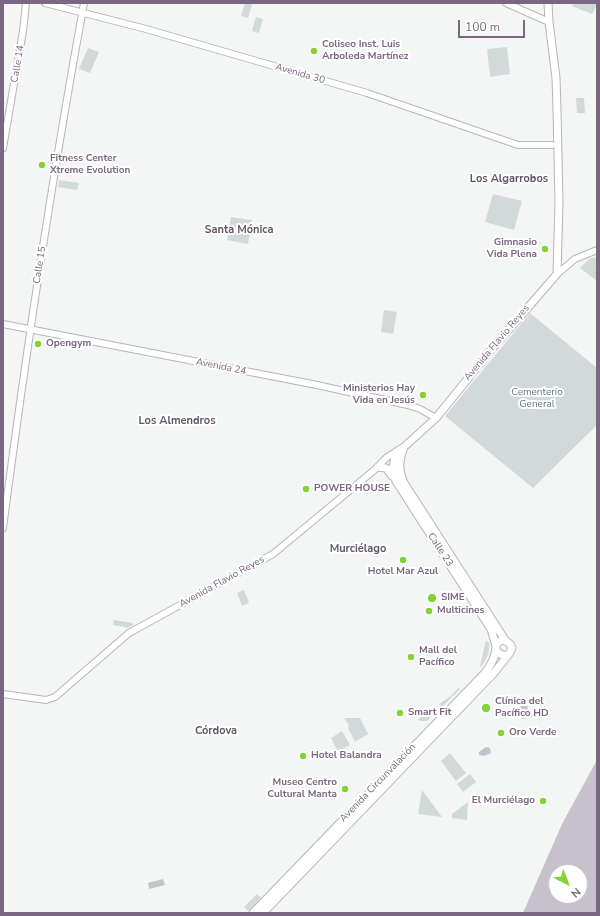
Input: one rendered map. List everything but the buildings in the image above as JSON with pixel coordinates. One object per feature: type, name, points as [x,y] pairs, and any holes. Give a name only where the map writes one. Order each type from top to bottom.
[{"type":"main road","points":[[548,3],[556,78],[557,110],[559,203],[556,274]]},
{"type":"main road","name":"Avenida Flavio Reyes","points":[[396,452],[404,447],[436,418],[495,344],[556,274]]},
{"type":"main road","name":"Calle 23","points":[[404,447],[399,468],[402,479],[409,493],[505,640]]},
{"type":"main road","name":"Calle 23","points":[[396,452],[392,467],[396,482],[491,629],[496,648]]},
{"type":"main road","points":[[378,467],[386,468],[396,482]]},
{"type":"main road","points":[[505,640],[512,646],[512,650],[509,654],[504,656],[500,655],[496,648],[501,641],[505,640]]},
{"type":"main road","name":"Avenida Circunvalación","points":[[253,913],[488,669],[495,656],[496,648]]},
{"type":"main road","name":"Avenida Circunvalación","points":[[262,913],[493,674],[509,654]]},
{"type":"street","name":"Calle 14","points":[[3,148],[23,31],[26,3]]},
{"type":"street","name":"Avenida 30","points":[[45,3],[146,29],[360,91],[518,145],[552,145]]},
{"type":"street","name":"Calle 15","points":[[3,528],[30,330],[52,189],[84,3]]},
{"type":"street","points":[[506,3],[549,22]]},
{"type":"street","name":"Avenida Flavio Reyes","points":[[556,274],[575,259],[597,250]]},
{"type":"street","name":"Avenida 24","points":[[3,324],[317,385],[408,405],[420,409],[436,418]]},
{"type":"street","name":"Avenida Flavio Reyes","points":[[3,694],[46,700],[56,697],[129,633],[273,554],[378,467],[381,462],[396,452]]},
{"type":"green space","points":[[245,3],[252,4],[248,18],[241,16]]},
{"type":"green space","points":[[573,3],[597,4],[592,14],[572,6]]},
{"type":"green space","points":[[256,17],[263,19],[259,33],[252,31]]},
{"type":"green space","points":[[507,47],[510,74],[490,77],[487,49]]},
{"type":"green space","points":[[88,48],[99,52],[90,73],[79,69]]},
{"type":"green space","points":[[576,98],[584,98],[585,113],[577,113]]},
{"type":"green space","points":[[59,180],[79,183],[77,190],[58,187]]},
{"type":"green space","points":[[493,194],[522,201],[514,230],[485,222]]},
{"type":"green space","points":[[231,217],[252,220],[248,244],[227,240]]},
{"type":"green space","points":[[597,257],[597,281],[580,268],[589,259]]},
{"type":"green space","points":[[384,310],[397,312],[393,334],[381,332]]},
{"type":"green space","name":"Cementerio General","points":[[530,313],[597,368],[597,425],[533,488],[445,416]]},
{"type":"green space","points":[[244,590],[249,603],[242,606],[237,593]]},
{"type":"green space","points":[[114,620],[133,623],[133,625],[128,628],[113,625]]},
{"type":"green space","points":[[486,640],[489,643],[488,652],[481,667],[480,666]]},
{"type":"green space","points":[[459,687],[460,689],[442,707],[439,704],[451,696]]},
{"type":"green space","points":[[434,709],[435,713],[427,721],[420,721],[418,719]]},
{"type":"green space","points":[[344,718],[360,718],[368,734],[355,742],[348,728],[349,725]]},
{"type":"green space","points":[[342,731],[350,745],[338,752],[331,738]]},
{"type":"green space","points":[[450,753],[466,773],[456,781],[441,761]]},
{"type":"green space","points":[[470,774],[476,782],[463,792],[457,784]]},
{"type":"green space","points":[[422,790],[442,817],[418,814]]},
{"type":"green space","points":[[468,802],[467,820],[452,818],[452,814]]},
{"type":"green space","points":[[257,894],[261,898],[248,911],[244,907]]},
{"type":"shaded area","points":[[526,704],[532,717],[522,719],[517,708]]},
{"type":"shaded area","points":[[486,747],[490,748],[491,753],[484,756],[479,755],[479,752]]},
{"type":"shaded area","points":[[597,760],[597,913],[523,913],[562,824]]},
{"type":"shaded area","points":[[163,879],[165,885],[149,889],[148,883]]},
{"type":"place","name":"Coliseo Inst. Luis Arboleda Martínez","points":[[314,51]]},
{"type":"place","name":"Fitness Center Xtreme Evolution","points":[[42,165]]},
{"type":"place","name":"Gimnasio Vida Plena","points":[[545,249]]},
{"type":"place","name":"Opengym","points":[[38,344]]},
{"type":"place","name":"Ministerios Hay Vida en Jesús","points":[[423,395]]},
{"type":"place","name":"POWER HOUSE","points":[[306,489]]},
{"type":"place","name":"Hotel Mar Azul","points":[[403,560]]},
{"type":"place","name":"SIME","points":[[432,598]]},
{"type":"place","name":"Multicines","points":[[429,611]]},
{"type":"place","name":"Mall del Pacífico","points":[[411,657]]},
{"type":"place","name":"Clínica del Pacífico HD","points":[[486,708]]},
{"type":"place","name":"Smart Fit","points":[[400,713]]},
{"type":"place","name":"Oro Verde","points":[[501,733]]},
{"type":"place","name":"Hotel Balandra","points":[[303,756]]},
{"type":"place","name":"Museo Centro Cultural Manta","points":[[345,789]]},
{"type":"place","name":"El Murciélago","points":[[543,801]]},
{"type":"district","name":"Los Algarrobos","points":[[509,179]]},
{"type":"district","name":"Santa Mónica","points":[[239,230]]},
{"type":"district","name":"Los Almendros","points":[[177,421]]},
{"type":"district","name":"Murciélago","points":[[358,549]]},
{"type":"district","name":"Córdova","points":[[216,731]]}]
